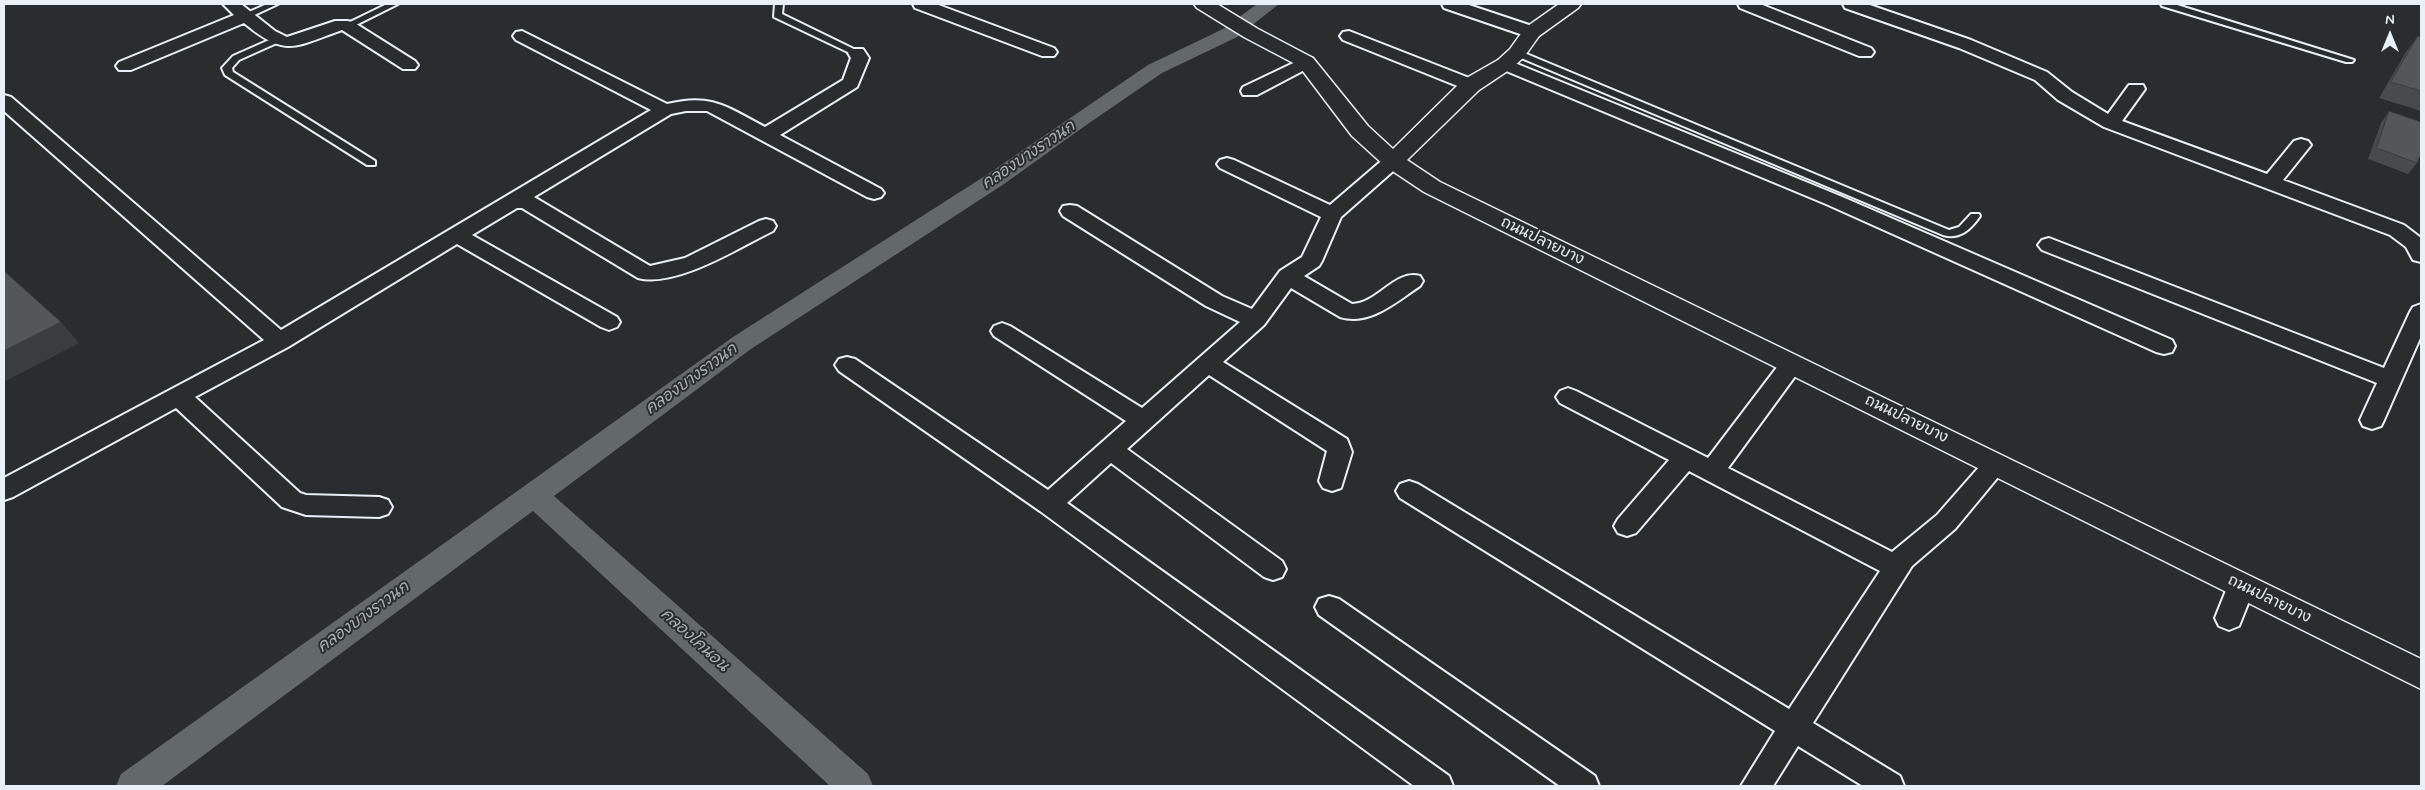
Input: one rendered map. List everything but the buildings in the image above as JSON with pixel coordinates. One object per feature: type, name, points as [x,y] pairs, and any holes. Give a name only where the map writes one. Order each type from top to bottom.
[{"type":"street","points":[[231,4],[272,37],[292,42],[334,26],[346,26],[409,65]]},
{"type":"street","points":[[921,4],[965,12],[1048,52]]},
{"type":"street","points":[[1450,4],[1532,32]]},
{"type":"street","points":[[1048,504],[1256,320],[1288,276],[1312,261],[1332,214],[1393,161],[1471,85],[1511,58],[1532,32],[1571,4]]},
{"type":"street","points":[[1746,4],[1865,52]]},
{"type":"street","points":[[1851,4],[1965,44],[2041,76],[2065,96],[2111,123],[2397,230],[2419,242]]},
{"type":"street","name":"ถนนปลายบาง","points":[[1209,6],[1251,33],[1306,62],[1360,131],[1393,161],[1432,187],[2421,675]]},
{"type":"street","points":[[125,66],[245,16]]},
{"type":"street","points":[[522,36],[665,110]]},
{"type":"street","points":[[1349,36],[1471,85]]},
{"type":"street","points":[[766,135],[851,83],[860,58],[857,53]]},
{"type":"street","points":[[1511,58],[2164,346]]},
{"type":"street","points":[[1250,91],[1306,62]]},
{"type":"street","points":[[2111,123],[2136,89]]},
{"type":"street","points":[[4,101],[280,342]]},
{"type":"street","points":[[4,490],[280,342],[665,110],[686,104],[711,106],[874,193]]},
{"type":"street","points":[[2271,182],[2301,146]]},
{"type":"street","points":[[1226,164],[1332,214]]},
{"type":"street","points":[[513,201],[527,202],[646,273],[682,267],[766,226]]},
{"type":"street","points":[[1070,212],[1214,301],[1256,320]]},
{"type":"street","points":[[457,235],[609,322]]},
{"type":"street","points":[[2049,245],[2390,379]]},
{"type":"street","points":[[1288,276],[1348,312],[1370,309],[1412,281]]},
{"type":"street","points":[[2372,420],[2421,312]]},
{"type":"street","points":[[1002,331],[1143,420]]},
{"type":"street","points":[[1208,362],[1338,446],[1340,452],[1332,482]]},
{"type":"street","points":[[1712,471],[1792,364]]},
{"type":"street","points":[[848,365],[1048,504],[1438,786]]},
{"type":"street","points":[[179,396],[291,500],[306,505],[379,507]]},
{"type":"street","points":[[1568,397],[1897,568]]},
{"type":"street","points":[[1110,449],[1273,569]]},
{"type":"street","points":[[1627,526],[1685,458]]},
{"type":"street","points":[[1756,786],[1902,558],[1946,522],[1996,465]]},
{"type":"street","points":[[1409,491],[1889,786]]},
{"type":"street","points":[[2229,618],[2241,586]]},
{"type":"street","points":[[1329,607],[1584,786]]},
{"type":"lane","points":[[245,16],[274,4]]},
{"type":"lane","points":[[346,26],[394,4]]},
{"type":"lane","points":[[779,4],[777,15],[857,53]]},
{"type":"lane","points":[[2165,4],[2349,60]]},
{"type":"lane","points":[[272,37],[236,58],[229,64],[227,68],[228,73],[371,164]]},
{"type":"lane","points":[[1511,58],[1947,233],[1955,234],[1962,232],[1975,216]]},
{"type":"waterway","name":"คลองบางราวนก","points":[[134,786],[742,343],[996,179],[1074,123],[1155,69],[1230,33],[1269,4]]},
{"type":"waterway","name":"คลองโคนอน","points":[[534,495],[855,786]]}]
